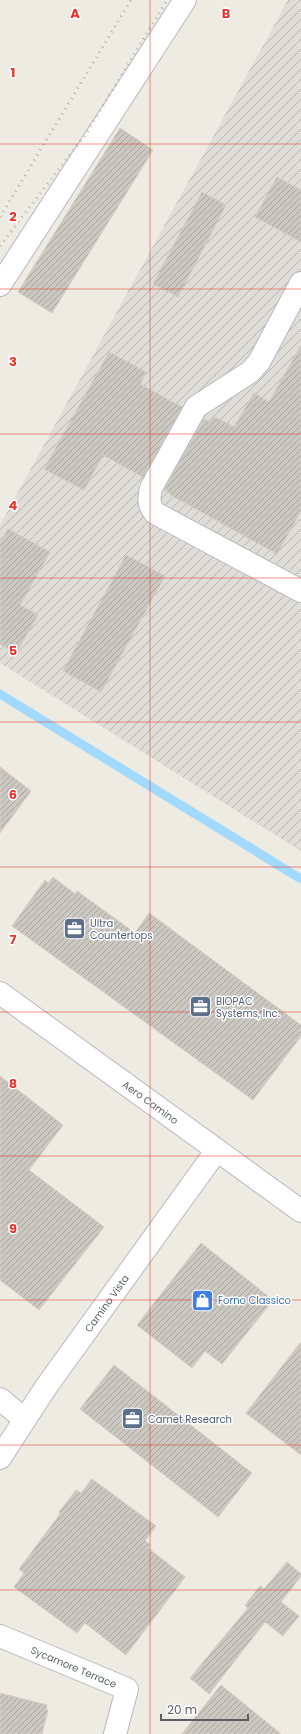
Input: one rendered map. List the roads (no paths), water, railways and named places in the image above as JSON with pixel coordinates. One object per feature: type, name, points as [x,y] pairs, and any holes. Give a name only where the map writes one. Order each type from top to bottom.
[{"type":"street","points":[[0,284],[185,0]]},
{"type":"street","points":[[301,283],[255,367],[203,401],[192,412],[151,488],[149,496],[150,506],[154,513],[301,591]]},
{"type":"street","name":"Aero Camino","points":[[0,993],[301,1211]]},
{"type":"street","name":"Camino Vista","points":[[0,1458],[46,1387],[218,1150]]},
{"type":"street","points":[[0,1399],[24,1419]]},
{"type":"street","name":"Sycamore Terrace","points":[[0,1636],[127,1689],[115,1734]]},
{"type":"waterway","points":[[0,694],[301,879]]},
{"type":"railway","points":[[0,217],[131,0]]},
{"type":"railway","points":[[0,246],[86,134],[167,0]]},
{"type":"place","name":"Ultra Countertops","points":[[74,929]]},
{"type":"place","name":"BIOPAC Systems, Inc.","points":[[201,1007]]},
{"type":"place","name":"Forno Classico","points":[[202,1300]]},
{"type":"place","name":"Camet Research","points":[[133,1419]]}]
